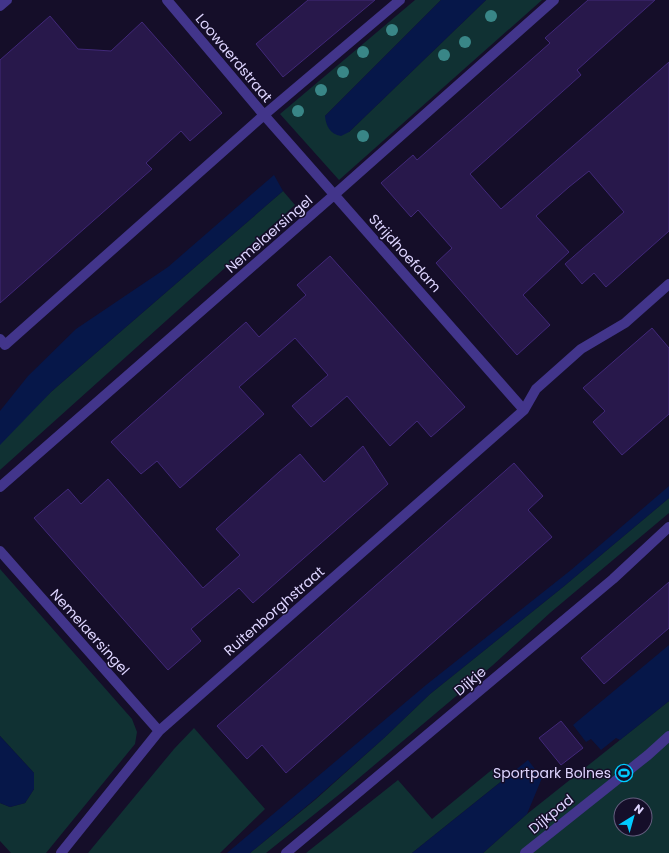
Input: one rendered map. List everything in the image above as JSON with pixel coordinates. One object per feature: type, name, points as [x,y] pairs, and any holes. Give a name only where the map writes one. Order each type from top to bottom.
[{"type":"street","points":[[0,6],[7,0]]},
{"type":"street","name":"Loowaerdstraat","points":[[167,0],[264,116]]},
{"type":"street","points":[[3,342],[400,0]]},
{"type":"street","name":"Nemelaersingel","points":[[0,487],[334,196],[554,0]]},
{"type":"street","name":"Strijdhoefdam","points":[[264,116],[524,410]]},
{"type":"street","name":"Ruitenborghstraat","points":[[61,853],[159,731],[524,410],[536,389],[581,349],[625,323],[669,284]]},
{"type":"street","name":"Dijkje","points":[[286,853],[613,579],[669,526]]},
{"type":"street","name":"Nemelaersingel","points":[[0,551],[159,731]]},
{"type":"street","name":"Dijkpad","points":[[525,853],[642,760],[669,736]]},
{"type":"green space","points":[[415,0],[441,0],[325,116],[349,132],[486,0],[542,0],[339,180],[280,114]]},
{"type":"green space","points":[[283,191],[295,205],[0,470],[0,440],[52,391]]},
{"type":"green space","points":[[669,498],[669,513],[551,612],[493,665],[346,789],[266,853],[250,853],[315,800],[430,694],[563,587]]},
{"type":"green space","points":[[0,569],[132,719],[137,732],[135,744],[46,853],[11,853],[0,841],[0,803],[10,807],[25,803],[34,789],[34,773],[0,736]]},
{"type":"green space","name":"Sportpark Bolnes","points":[[669,701],[669,853],[483,853],[527,814]]},
{"type":"green space","points":[[194,728],[265,809],[220,853],[88,853],[174,749]]},
{"type":"green space","points":[[494,768],[503,780],[412,853],[306,853],[398,780],[432,819]]},
{"type":"shaded area","points":[[441,0],[486,0],[349,132],[341,136],[331,131],[326,123],[325,116]]},
{"type":"shaded area","points":[[274,175],[283,191],[52,391],[0,445],[0,411],[28,376],[76,329],[168,267]]},
{"type":"shaded area","points":[[669,486],[669,498],[563,587],[430,694],[384,738],[314,800],[250,853],[227,853],[426,685],[571,570]]},
{"type":"shaded area","points":[[669,645],[669,701],[620,740],[616,738],[601,750],[591,739],[586,742],[573,725]]},
{"type":"shaded area","points":[[0,736],[34,773],[34,789],[25,803],[10,807],[0,803]]},
{"type":"shaded area","points":[[528,760],[542,778],[527,814],[483,853],[412,853]]},
{"type":"building","points":[[308,0],[375,0],[283,77],[256,44]]},
{"type":"building","points":[[588,0],[655,0],[577,70],[581,75],[470,174],[501,209],[669,62],[669,231],[606,287],[594,273],[582,284],[565,264],[624,212],[589,171],[569,187],[536,216],[569,252],[523,295],[550,325],[517,355],[436,263],[452,248],[418,210],[411,217],[381,183],[413,155],[417,160],[523,67],[550,43],[545,38]]},
{"type":"building","points":[[50,16],[78,49],[111,51],[142,22],[222,113],[190,141],[181,131],[146,163],[152,169],[0,303],[0,60]]},
{"type":"building","points":[[330,256],[465,407],[431,437],[417,421],[390,446],[347,396],[311,427],[292,406],[328,375],[295,338],[239,387],[264,414],[180,488],[157,461],[141,474],[111,442],[246,322],[259,337],[306,295],[297,285]]},
{"type":"building","points":[[652,328],[669,348],[669,414],[622,455],[593,422],[605,411],[583,388]]},
{"type":"building","points":[[363,446],[388,484],[253,603],[239,588],[191,629],[201,641],[168,670],[34,518],[68,489],[81,504],[108,479],[203,588],[240,555],[216,529],[279,472],[300,454],[324,482]]},
{"type":"building","points":[[514,463],[543,496],[528,510],[552,537],[286,773],[262,745],[247,759],[217,726]]},
{"type":"building","points":[[669,582],[669,628],[604,684],[581,658]]},
{"type":"building","points":[[561,721],[583,748],[561,765],[539,738]]},
{"type":"place","name":"Sportpark Bolnes","points":[[624,773]]}]
